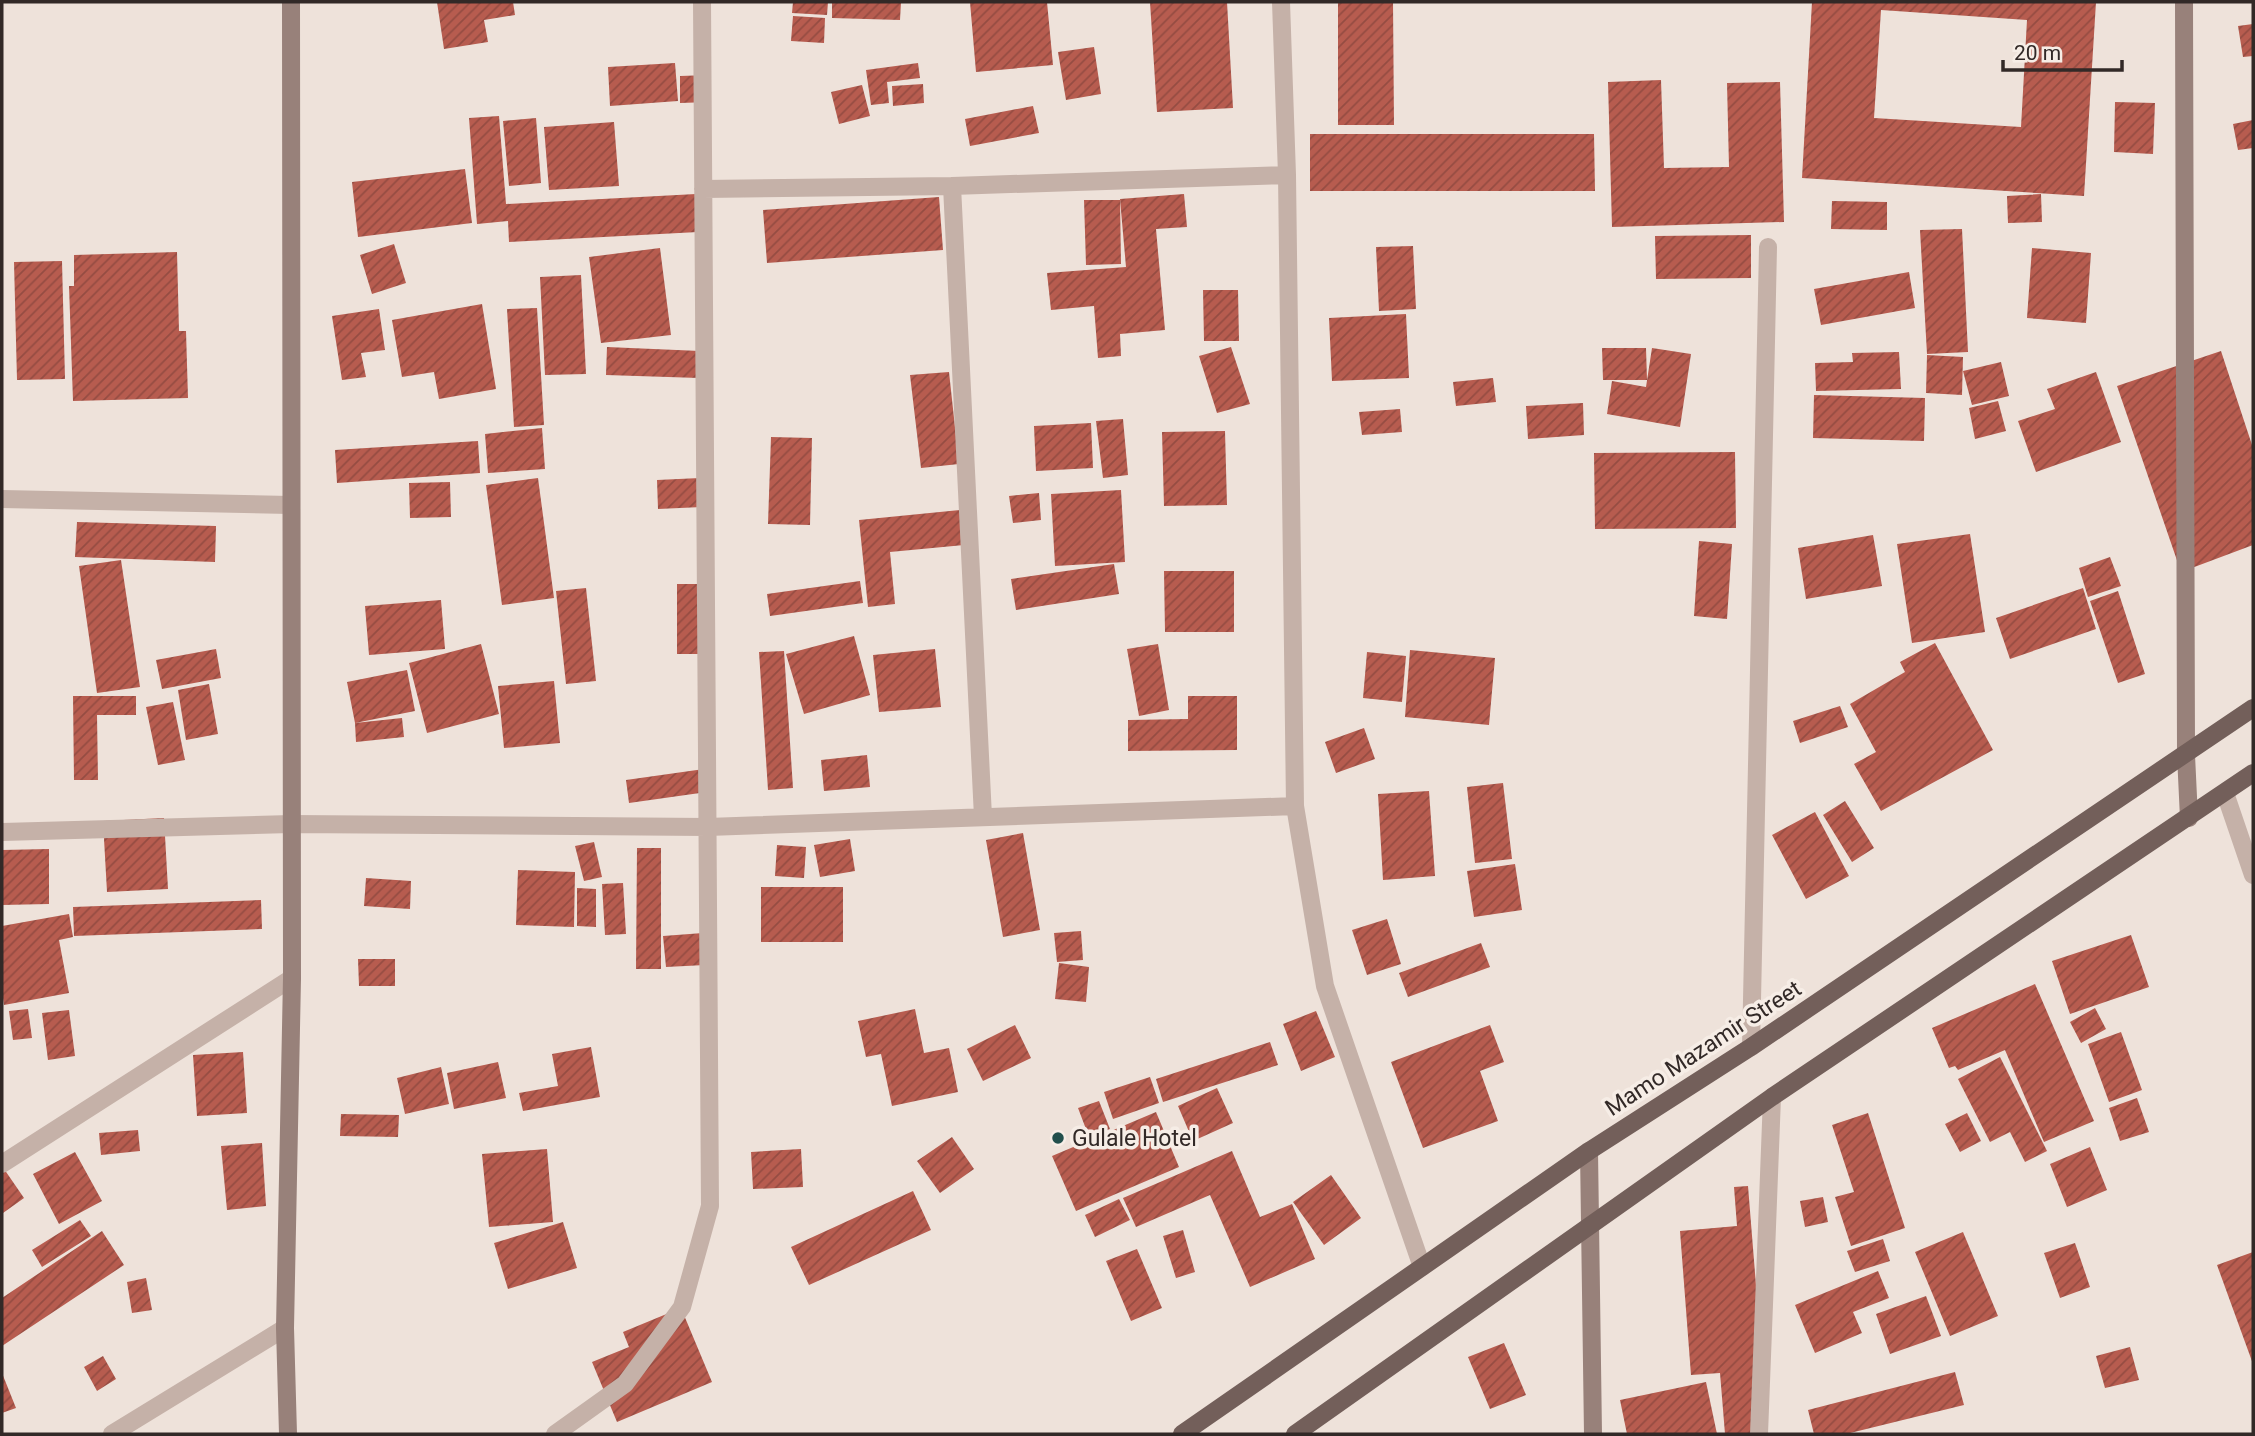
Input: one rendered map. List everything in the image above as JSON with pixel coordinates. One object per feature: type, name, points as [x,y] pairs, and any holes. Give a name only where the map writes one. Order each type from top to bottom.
[{"type":"main road","name":"Mamo Mazamir Street","points":[[1182,1434],[1590,1151],[1751,1047],[2253,708]]},
{"type":"main road","points":[[1295,1434],[1772,1097],[2253,773]]},
{"type":"street","points":[[288,1434],[285,1328],[292,978],[290,2]]},
{"type":"street","points":[[555,1434],[625,1384],[682,1307],[710,1206],[702,2]]},
{"type":"street","points":[[1281,2],[1295,806],[1325,986],[1422,1267]]},
{"type":"street","points":[[2184,2],[2186,755],[2189,818]]},
{"type":"street","points":[[703,189],[952,186],[1286,175]]},
{"type":"street","points":[[952,186],[984,817]]},
{"type":"street","points":[[1751,1047],[1768,247]]},
{"type":"street","points":[[2,499],[290,505]]},
{"type":"street","points":[[2225,793],[2253,875]]},
{"type":"street","points":[[2,832],[291,824],[708,827],[1295,806]]},
{"type":"street","points":[[2,1164],[292,978]]},
{"type":"street","points":[[1759,1434],[1772,1097]]},
{"type":"street","points":[[1590,1151],[1593,1434]]},
{"type":"street","points":[[112,1434],[285,1328]]},
{"type":"building","points":[[437,2],[513,2],[515,15],[484,20],[488,42],[444,49]]},
{"type":"building","points":[[793,2],[828,2],[827,15],[792,13]]},
{"type":"building","points":[[832,2],[901,2],[900,20],[832,18]]},
{"type":"building","points":[[970,2],[1047,2],[1053,65],[976,72]]},
{"type":"building","points":[[1150,2],[1227,2],[1233,108],[1157,112]]},
{"type":"building","points":[[1338,2],[1393,2],[1394,125],[1338,125]]},
{"type":"building","points":[[1812,2],[2096,2],[2084,196],[1802,178]],"holes":[[[1881,10],[2027,20],[2021,127],[1874,118]]]},
{"type":"building","points":[[793,16],[825,18],[824,43],[791,41]]},
{"type":"building","points":[[2253,24],[2253,56],[2243,57],[2238,26]]},
{"type":"building","points":[[1094,47],[1101,94],[1066,100],[1058,52]]},
{"type":"building","points":[[675,63],[678,101],[610,106],[608,67]]},
{"type":"building","points":[[918,63],[920,78],[887,82],[889,103],[871,105],[866,70]]},
{"type":"building","points":[[709,75],[710,102],[680,103],[680,76]]},
{"type":"building","points":[[1661,80],[1664,168],[1729,167],[1727,83],[1780,82],[1784,222],[1612,227],[1608,82]]},
{"type":"building","points":[[923,84],[924,103],[893,106],[892,86]]},
{"type":"building","points":[[862,85],[870,116],[839,124],[831,92]]},
{"type":"building","points":[[2115,102],[2155,103],[2153,154],[2114,152]]},
{"type":"building","points":[[1033,106],[1039,133],[970,146],[965,119]]},
{"type":"building","points":[[499,116],[506,204],[696,194],[698,232],[509,242],[508,221],[477,224],[469,118]]},
{"type":"building","points":[[536,118],[541,183],[509,186],[503,121]]},
{"type":"building","points":[[2253,120],[2253,148],[2238,150],[2233,124]]},
{"type":"building","points":[[614,122],[619,186],[549,190],[544,127]]},
{"type":"building","points":[[1310,134],[1594,134],[1595,191],[1310,191]]},
{"type":"building","points":[[465,169],[472,223],[358,237],[352,182]]},
{"type":"building","points":[[1184,194],[1187,227],[1156,229],[1165,330],[1120,334],[1121,356],[1098,358],[1094,306],[1051,310],[1047,273],[1126,267],[1120,199]]},
{"type":"building","points":[[2041,194],[2042,222],[2008,223],[2007,196]]},
{"type":"building","points":[[939,197],[943,250],[767,263],[763,210]]},
{"type":"building","points":[[1084,200],[1120,200],[1121,264],[1086,265]]},
{"type":"building","points":[[1832,201],[1887,202],[1887,230],[1831,229]]},
{"type":"building","points":[[1962,229],[1968,352],[1927,354],[1920,230]]},
{"type":"building","points":[[1751,235],[1751,278],[1656,279],[1655,236]]},
{"type":"building","points":[[394,244],[406,283],[372,294],[360,255]]},
{"type":"building","points":[[1413,246],[1416,309],[1379,311],[1376,247]]},
{"type":"building","points":[[660,248],[671,335],[601,343],[589,257]]},
{"type":"building","points":[[2032,248],[2091,253],[2086,323],[2027,318]]},
{"type":"building","points":[[177,252],[179,331],[186,331],[188,398],[73,401],[69,286],[74,286],[74,255]]},
{"type":"building","points":[[62,261],[65,379],[17,380],[14,262]]},
{"type":"building","points":[[1909,272],[1915,308],[1821,325],[1814,289]]},
{"type":"building","points":[[581,275],[586,374],[545,375],[540,277]]},
{"type":"building","points":[[1203,290],[1238,290],[1239,341],[1204,341]]},
{"type":"building","points":[[482,304],[496,389],[439,399],[434,372],[402,377],[392,320]]},
{"type":"building","points":[[537,308],[544,425],[514,427],[507,309]]},
{"type":"building","points":[[379,309],[385,350],[361,353],[366,377],[342,380],[332,316]]},
{"type":"building","points":[[1406,314],[1409,378],[1332,381],[1329,318]]},
{"type":"building","points":[[607,347],[700,351],[699,378],[606,375]]},
{"type":"building","points":[[1231,347],[1250,404],[1217,413],[1199,356]]},
{"type":"building","points":[[1602,348],[1646,348],[1647,380],[1603,380]]},
{"type":"building","points":[[1652,348],[1691,354],[1680,427],[1607,414],[1612,381],[1646,387]]},
{"type":"building","points":[[2221,351],[2253,448],[2253,545],[2181,572],[2117,386]]},
{"type":"building","points":[[1899,352],[1901,389],[1816,391],[1815,363],[1853,362],[1852,353]]},
{"type":"building","points":[[1927,355],[1963,357],[1962,395],[1926,393]]},
{"type":"building","points":[[2001,362],[2009,396],[1972,405],[1963,371]]},
{"type":"building","points":[[949,372],[959,464],[921,468],[910,375]]},
{"type":"building","points":[[2096,372],[2121,442],[2036,472],[2018,421],[2055,409],[2047,389]]},
{"type":"building","points":[[1493,378],[1496,402],[1456,406],[1453,382]]},
{"type":"building","points":[[1814,395],[1925,398],[1924,441],[1813,438]]},
{"type":"building","points":[[1998,401],[2006,431],[1975,439],[1969,408]]},
{"type":"building","points":[[1583,403],[1584,435],[1528,439],[1526,406]]},
{"type":"building","points":[[1400,409],[1402,432],[1362,435],[1359,412]]},
{"type":"building","points":[[1123,419],[1128,475],[1103,478],[1096,421]]},
{"type":"building","points":[[1091,423],[1093,468],[1036,471],[1034,426]]},
{"type":"building","points":[[542,428],[545,469],[488,473],[485,434]]},
{"type":"building","points":[[1225,431],[1227,505],[1164,506],[1162,432]]},
{"type":"building","points":[[771,437],[812,438],[810,525],[768,524]]},
{"type":"building","points":[[478,441],[480,473],[337,483],[335,450]]},
{"type":"building","points":[[1735,452],[1736,528],[1595,529],[1594,453]]},
{"type":"building","points":[[538,478],[554,598],[502,605],[486,485]]},
{"type":"building","points":[[700,478],[702,507],[658,509],[657,480]]},
{"type":"building","points":[[450,482],[451,517],[410,518],[409,483]]},
{"type":"building","points":[[1121,490],[1125,562],[1055,566],[1051,494]]},
{"type":"building","points":[[1039,493],[1041,520],[1013,523],[1009,496]]},
{"type":"building","points":[[960,510],[964,545],[890,552],[895,604],[868,607],[859,520]]},
{"type":"building","points":[[77,522],[216,526],[215,562],[75,557]]},
{"type":"building","points":[[1970,534],[1985,632],[1912,643],[1897,544]]},
{"type":"building","points":[[1873,535],[1882,586],[1806,599],[1798,548]]},
{"type":"building","points":[[1699,541],[1732,544],[1727,619],[1694,616]]},
{"type":"building","points":[[2110,557],[2121,586],[2088,597],[2079,568]]},
{"type":"building","points":[[121,560],[140,687],[97,693],[79,566]]},
{"type":"building","points":[[1114,564],[1119,594],[1016,610],[1011,579]]},
{"type":"building","points":[[1164,571],[1234,571],[1234,632],[1165,632]]},
{"type":"building","points":[[860,581],[863,603],[770,616],[767,594]]},
{"type":"building","points":[[677,584],[701,584],[701,654],[677,654]]},
{"type":"building","points":[[586,588],[596,681],[566,684],[556,591]]},
{"type":"building","points":[[2083,588],[2096,629],[2010,659],[1996,618]]},
{"type":"building","points":[[2118,591],[2145,674],[2118,683],[2090,601]]},
{"type":"building","points":[[441,600],[445,649],[369,655],[365,606]]},
{"type":"building","points":[[854,636],[870,695],[804,714],[786,654]]},
{"type":"building","points":[[1935,643],[1993,750],[1881,811],[1854,764],[1876,752],[1850,704],[1905,672],[1900,662]]},
{"type":"building","points":[[481,644],[499,714],[427,733],[409,663]]},
{"type":"building","points":[[1158,644],[1169,710],[1139,716],[1127,649]]},
{"type":"building","points":[[216,649],[221,678],[162,689],[156,660]]},
{"type":"building","points":[[935,649],[941,707],[879,712],[873,655]]},
{"type":"building","points":[[1410,650],[1495,658],[1489,725],[1405,717]]},
{"type":"building","points":[[784,651],[793,788],[768,790],[759,652]]},
{"type":"building","points":[[1367,652],[1406,656],[1402,702],[1363,698]]},
{"type":"building","points":[[407,670],[415,711],[355,723],[347,682]]},
{"type":"building","points":[[554,681],[560,743],[504,748],[498,686]]},
{"type":"building","points":[[209,684],[218,734],[186,740],[178,690]]},
{"type":"building","points":[[73,696],[136,696],[136,715],[97,715],[98,780],[74,780]]},
{"type":"building","points":[[1188,696],[1237,696],[1237,750],[1128,751],[1128,720],[1188,719]]},
{"type":"building","points":[[173,702],[185,760],[158,765],[146,707]]},
{"type":"building","points":[[1840,706],[1848,727],[1800,743],[1793,721]]},
{"type":"building","points":[[402,718],[404,737],[356,742],[355,723]]},
{"type":"building","points":[[1364,728],[1375,759],[1336,773],[1325,742]]},
{"type":"building","points":[[867,755],[870,787],[824,791],[821,760]]},
{"type":"building","points":[[704,769],[707,792],[629,803],[626,780]]},
{"type":"building","points":[[1503,783],[1512,859],[1475,863],[1467,787]]},
{"type":"building","points":[[1429,791],[1435,876],[1383,880],[1378,794]]},
{"type":"building","points":[[1845,801],[1874,848],[1852,862],[1823,815]]},
{"type":"building","points":[[1815,812],[1849,876],[1806,899],[1772,835]]},
{"type":"building","points":[[164,818],[168,889],[107,892],[103,821]]},
{"type":"building","points":[[1023,833],[1040,930],[1003,937],[986,840]]},
{"type":"building","points":[[850,839],[855,871],[820,877],[814,845]]},
{"type":"building","points":[[594,842],[602,877],[584,881],[575,846]]},
{"type":"building","points":[[777,845],[806,847],[804,878],[775,876]]},
{"type":"building","points":[[637,848],[661,848],[661,969],[636,969]]},
{"type":"building","points":[[49,849],[49,904],[2,905],[2,850]]},
{"type":"building","points":[[1515,864],[1522,910],[1474,917],[1467,871]]},
{"type":"building","points":[[518,870],[575,872],[574,927],[516,925]]},
{"type":"building","points":[[366,878],[411,881],[410,909],[364,906]]},
{"type":"building","points":[[623,883],[626,934],[605,935],[602,884]]},
{"type":"building","points":[[761,887],[843,887],[843,942],[761,942]]},
{"type":"building","points":[[577,888],[596,889],[596,927],[577,926]]},
{"type":"building","points":[[261,900],[262,929],[74,936],[73,907]]},
{"type":"building","points":[[69,914],[73,937],[59,940],[69,993],[4,1005],[2,926]]},
{"type":"building","points":[[1387,919],[1401,964],[1367,975],[1352,930]]},
{"type":"building","points":[[1081,931],[1083,960],[1057,962],[1054,933]]},
{"type":"building","points":[[703,933],[705,965],[666,967],[663,936]]},
{"type":"building","points":[[2131,935],[2149,987],[2070,1014],[2052,961]]},
{"type":"building","points":[[1481,943],[1490,967],[1408,997],[1399,973]]},
{"type":"building","points":[[358,959],[395,959],[395,986],[359,986]]},
{"type":"building","points":[[1059,963],[1089,967],[1086,1002],[1055,999]]},
{"type":"building","points":[[2035,984],[2094,1121],[2044,1142],[2005,1050],[1958,1070],[1955,1066],[1949,1068],[1932,1028]]},
{"type":"building","points":[[2095,1008],[2106,1029],[2081,1043],[2070,1022]]},
{"type":"building","points":[[28,1009],[32,1038],[13,1040],[9,1011]]},
{"type":"building","points":[[915,1009],[924,1053],[949,1048],[958,1092],[892,1106],[881,1054],[866,1057],[858,1021]]},
{"type":"building","points":[[69,1010],[75,1056],[48,1060],[42,1013]]},
{"type":"building","points":[[1316,1011],[1335,1057],[1301,1071],[1283,1024]]},
{"type":"building","points":[[1015,1025],[1031,1058],[983,1081],[967,1049]]},
{"type":"building","points":[[1490,1025],[1504,1062],[1480,1071],[1498,1121],[1423,1148],[1391,1062]]},
{"type":"building","points":[[2121,1032],[2142,1090],[2109,1102],[2088,1044]]},
{"type":"building","points":[[1270,1042],[1278,1065],[1163,1102],[1156,1079]]},
{"type":"building","points":[[591,1047],[600,1097],[523,1111],[519,1093],[558,1086],[552,1054]]},
{"type":"building","points":[[243,1052],[247,1113],[197,1116],[193,1055]]},
{"type":"building","points":[[2000,1057],[2047,1151],[2025,1162],[2010,1132],[1990,1142],[1958,1079]]},
{"type":"building","points":[[498,1062],[506,1098],[454,1109],[447,1073]]},
{"type":"building","points":[[441,1067],[449,1104],[405,1114],[397,1078]]},
{"type":"building","points":[[1150,1077],[1159,1103],[1113,1119],[1104,1092]]},
{"type":"building","points":[[1217,1088],[1233,1123],[1193,1141],[1178,1106]]},
{"type":"building","points":[[2137,1098],[2149,1132],[2120,1141],[2109,1108]]},
{"type":"building","points":[[1099,1101],[1110,1129],[1089,1137],[1078,1108]]},
{"type":"building","points":[[1156,1112],[1179,1167],[1076,1211],[1052,1156]]},
{"type":"building","points":[[1868,1113],[1905,1228],[1851,1246],[1835,1197],[1854,1192],[1832,1125]]},
{"type":"building","points":[[1967,1113],[1981,1141],[1960,1152],[1945,1124]]},
{"type":"building","points":[[341,1114],[399,1115],[398,1137],[340,1136]]},
{"type":"building","points":[[138,1130],[140,1151],[101,1155],[99,1133]]},
{"type":"building","points":[[952,1137],[974,1169],[940,1193],[917,1161]]},
{"type":"building","points":[[262,1143],[266,1206],[227,1210],[221,1146]]},
{"type":"building","points":[[2090,1147],[2107,1190],[2067,1207],[2050,1164]]},
{"type":"building","points":[[547,1149],[553,1222],[489,1227],[482,1154]]},
{"type":"building","points":[[801,1149],[803,1187],[753,1189],[751,1152]]},
{"type":"building","points":[[1232,1151],[1260,1217],[1292,1204],[1315,1259],[1250,1287],[1210,1195],[1136,1227],[1123,1198]]},
{"type":"building","points":[[75,1152],[102,1201],[59,1224],[33,1174]]},
{"type":"building","points":[[2,1166],[24,1198],[3,1213],[2,1211]]},
{"type":"building","points":[[1331,1175],[1361,1218],[1324,1245],[1293,1202]]},
{"type":"building","points":[[1748,1186],[1768,1434],[1725,1434],[1720,1373],[1691,1375],[1680,1231],[1737,1226],[1734,1187]]},
{"type":"building","points":[[913,1191],[931,1230],[809,1285],[791,1247]]},
{"type":"building","points":[[1823,1197],[1828,1222],[1805,1227],[1800,1201]]},
{"type":"building","points":[[1119,1199],[1130,1220],[1095,1237],[1085,1215]]},
{"type":"building","points":[[80,1220],[91,1236],[42,1267],[32,1250]]},
{"type":"building","points":[[563,1222],[577,1268],[508,1289],[494,1243]]},
{"type":"building","points":[[1183,1230],[1195,1272],[1176,1278],[1163,1236]]},
{"type":"building","points":[[102,1231],[124,1265],[2,1346],[2,1298]]},
{"type":"building","points":[[1963,1232],[1998,1316],[1950,1336],[1915,1252]]},
{"type":"building","points":[[1883,1239],[1890,1261],[1855,1272],[1847,1251]]},
{"type":"building","points":[[2075,1243],[2090,1287],[2060,1298],[2044,1253]]},
{"type":"building","points":[[1137,1249],[1162,1308],[1131,1321],[1106,1261]]},
{"type":"building","points":[[2253,1252],[2253,1364],[2217,1265]]},
{"type":"building","points":[[1878,1271],[1889,1298],[1853,1312],[1862,1333],[1815,1353],[1795,1305]]},
{"type":"building","points":[[146,1278],[152,1310],[132,1313],[127,1282]]},
{"type":"building","points":[[1926,1296],[1941,1336],[1890,1354],[1876,1314]]},
{"type":"building","points":[[681,1308],[712,1382],[617,1422],[592,1362],[629,1347],[623,1332]]},
{"type":"building","points":[[1504,1343],[1526,1395],[1490,1409],[1468,1357]]},
{"type":"building","points":[[2130,1347],[2139,1380],[2105,1388],[2096,1356]]},
{"type":"building","points":[[103,1356],[116,1379],[97,1391],[84,1367]]},
{"type":"building","points":[[1955,1372],[1964,1405],[1846,1434],[1814,1434],[1808,1410]]},
{"type":"building","points":[[2,1373],[16,1408],[2,1413]]},
{"type":"building","points":[[1706,1382],[1717,1434],[1627,1434],[1620,1400]]},
{"type":"place","name":"Gulale Hotel","points":[[1058,1138]]}]
